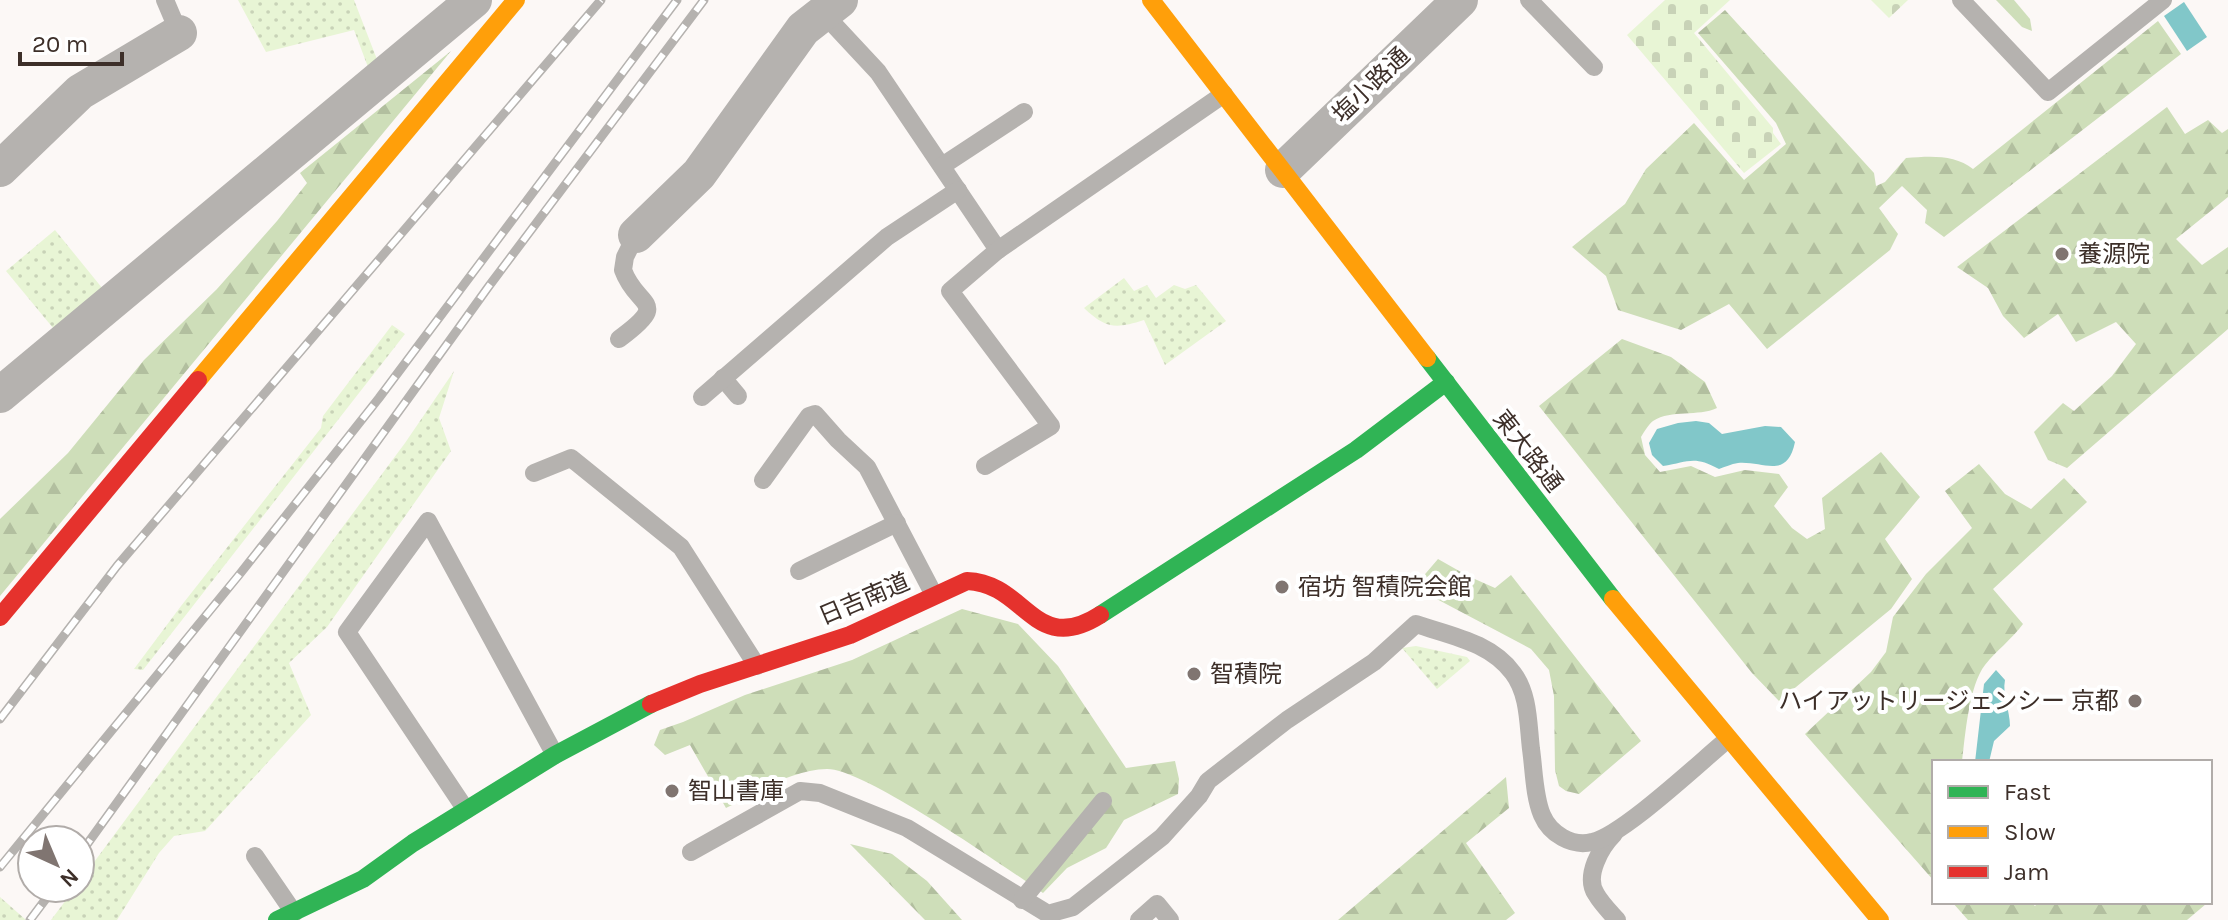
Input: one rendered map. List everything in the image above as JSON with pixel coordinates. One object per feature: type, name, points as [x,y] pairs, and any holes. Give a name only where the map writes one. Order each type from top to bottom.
[{"type":"street","points":[[4,384],[474,0]]},
{"type":"street","points":[[0,617],[516,0]]},
{"type":"street","name":"東大路通","points":[[1151,0],[1600,584],[1880,920]]},
{"type":"street","name":"塩小路通","points":[[1283,170],[1460,0]]},
{"type":"street","points":[[636,235],[699,174],[803,29],[831,6]]},
{"type":"street","points":[[0,169],[80,92],[179,33]]},
{"type":"street","name":"日吉南道","points":[[285,916],[363,879],[413,843],[555,755],[659,700],[850,635],[967,581],[985,581],[1049,627],[1070,629],[1084,625],[1356,450],[1446,382]]},
{"type":"lane","points":[[165,0],[179,33]]},
{"type":"lane","points":[[1529,0],[1594,67]]},
{"type":"lane","points":[[1961,0],[2048,92],[2163,0]]},
{"type":"lane","points":[[831,6],[998,250]]},
{"type":"lane","points":[[985,466],[1051,426],[950,291],[998,250],[1224,94]]},
{"type":"lane","points":[[942,166],[1024,112]]},
{"type":"lane","points":[[702,397],[887,237],[958,190]]},
{"type":"lane","points":[[619,339],[643,321],[647,313],[644,299],[623,270],[625,257],[636,235]]},
{"type":"lane","points":[[723,378],[738,396]]},
{"type":"lane","points":[[763,480],[809,416],[815,414],[862,461],[934,595]]},
{"type":"lane","points":[[534,473],[571,458],[681,547],[757,666]]},
{"type":"lane","points":[[466,811],[347,632],[428,521],[555,755]]},
{"type":"lane","points":[[799,571],[897,523]]},
{"type":"lane","points":[[691,852],[800,791],[820,793],[907,828],[1022,900],[1048,914],[1065,916],[1162,837],[1199,796],[1208,781],[1287,720],[1374,662],[1416,624],[1480,645],[1498,657],[1519,681],[1524,690],[1539,807],[1550,828],[1559,836],[1582,843],[1594,842],[1616,831],[1728,739]]},
{"type":"lane","points":[[1022,900],[1103,801]]},
{"type":"lane","points":[[1616,831],[1599,854],[1593,891],[1617,920]]},
{"type":"lane","points":[[255,856],[285,916]]},
{"type":"lane","points":[[1139,920],[1157,904],[1170,920]]},
{"type":"green space","points":[[238,0],[354,0],[378,62],[368,67],[354,30],[266,52]]},
{"type":"green space","points":[[1665,0],[1730,0],[1694,33],[1773,128],[1781,144],[1744,173],[1627,35]]},
{"type":"green space","points":[[1871,0],[1908,0],[1889,18]]},
{"type":"green space","points":[[1996,0],[2014,0],[2030,19],[2032,31],[2022,27]]},
{"type":"green space","points":[[1725,10],[1874,173],[1876,186],[1885,182],[1906,158],[1950,158],[1973,169],[2158,21],[2181,54],[1944,237],[1925,223],[1927,210],[1902,186],[1879,208],[1898,234],[1890,250],[1767,349],[1729,304],[1681,330],[1618,310],[1606,276],[1572,247],[1625,204],[1646,169],[1694,123],[1744,180],[1786,144],[1776,123],[1698,33]]},
{"type":"green space","points":[[451,51],[0,596],[0,519],[68,453],[144,360],[217,289],[277,221],[307,183],[300,173]]},
{"type":"green space","points":[[2167,107],[2185,134],[2208,120],[2222,133],[2228,129],[2228,197],[2176,239],[2202,265],[2228,247],[2228,329],[2067,468],[2048,460],[2034,432],[2063,403],[2074,411],[2112,376],[2136,344],[2116,322],[2076,342],[2058,314],[2024,338],[2003,316],[1988,288],[1957,267]]},
{"type":"green space","points":[[55,230],[107,294],[58,334],[6,271]]},
{"type":"green space","points":[[1124,278],[1134,291],[1147,285],[1156,298],[1174,285],[1185,289],[1196,285],[1226,321],[1165,365],[1144,320],[1112,325],[1099,320],[1084,308]]},
{"type":"green space","points":[[392,325],[405,334],[143,670],[134,669],[321,428],[323,416]]},
{"type":"green space","points":[[1622,339],[1671,357],[1705,382],[1717,408],[1668,415],[1650,424],[1641,437],[1645,455],[1660,472],[1691,466],[1715,477],[1745,470],[1779,474],[1788,487],[1774,506],[1792,528],[1807,539],[1825,529],[1822,498],[1881,452],[1920,497],[1885,539],[1912,579],[1891,609],[1779,701],[1752,673],[1539,406]]},
{"type":"green space","points":[[454,371],[439,418],[451,451],[327,627],[289,663],[311,715],[205,831],[174,836],[159,853],[117,920],[51,920],[63,904],[96,904],[96,859],[405,443]]},
{"type":"green space","points":[[1979,464],[2005,494],[2031,509],[2064,478],[2087,502],[1993,589],[2023,624],[1985,665],[1975,685],[1962,760],[1932,760],[1932,879],[1805,734],[1871,672],[1886,652],[1893,617],[1926,574],[1972,528],[1945,491]]},
{"type":"green space","points":[[1438,559],[1495,588],[1511,575],[1641,741],[1579,794],[1559,786],[1555,770],[1554,696],[1549,670],[1531,649],[1414,587]]},
{"type":"green space","points":[[962,609],[1018,624],[1058,666],[1126,768],[1175,761],[1178,794],[1124,820],[1106,848],[1067,868],[1043,893],[902,801],[845,773],[827,769],[800,773],[726,808],[690,745],[665,755],[654,745],[660,730],[745,695],[852,660]]},
{"type":"green space","points":[[1416,646],[1467,657],[1470,661],[1437,689],[1402,648]]},
{"type":"green space","points":[[1506,777],[1509,808],[1466,843],[1515,913],[1506,920],[1338,920]]},
{"type":"green space","points":[[850,844],[892,854],[927,881],[962,920],[925,920]]},
{"type":"green space","points":[[0,897],[26,920],[0,920]]},
{"type":"green space","points":[[1954,904],[2206,904],[2187,920],[1968,920]]},
{"type":"water","points":[[2184,2],[2207,37],[2187,51],[2164,16]]},
{"type":"water","points":[[1696,421],[1709,423],[1722,434],[1765,426],[1781,427],[1795,442],[1791,454],[1780,465],[1738,463],[1719,469],[1691,461],[1663,466],[1652,455],[1649,443],[1657,429]]},
{"type":"water","points":[[1996,670],[2005,680],[2010,726],[1994,741],[1989,760],[1975,760],[1984,684]]},
{"type":"railway","points":[[0,719],[117,566],[601,0]]},
{"type":"railway","points":[[0,867],[379,398],[677,0]]},
{"type":"railway","points":[[96,832],[489,286],[704,0]]},
{"type":"railway","points":[[30,920],[42,904]]},
{"type":"traffic: fast","points":[[1427,358],[1613,599]]},
{"type":"traffic: fast","points":[[1100,615],[1356,450],[1446,382]]},
{"type":"traffic: fast","points":[[277,920],[363,879],[413,843],[555,755],[651,704]]},
{"type":"traffic: slow","points":[[198,380],[516,0]]},
{"type":"traffic: slow","points":[[1151,0],[1427,358]]},
{"type":"traffic: slow","points":[[1613,599],[1880,920]]},
{"type":"traffic: jam","points":[[0,617],[198,380]]},
{"type":"traffic: jam","points":[[651,704],[700,684],[850,635],[967,581],[987,585],[1003,593],[1044,623],[1060,628],[1078,626],[1100,615]]},
{"type":"place","name":"養源院","points":[[2062,254]]},
{"type":"place","name":"宿坊 智積院会館","points":[[1282,587]]},
{"type":"place","name":"智積院","points":[[1194,674]]},
{"type":"place","name":"ハイアットリージェンシー 京都","points":[[2135,701]]},
{"type":"place","name":"智山書庫","points":[[672,791]]}]
